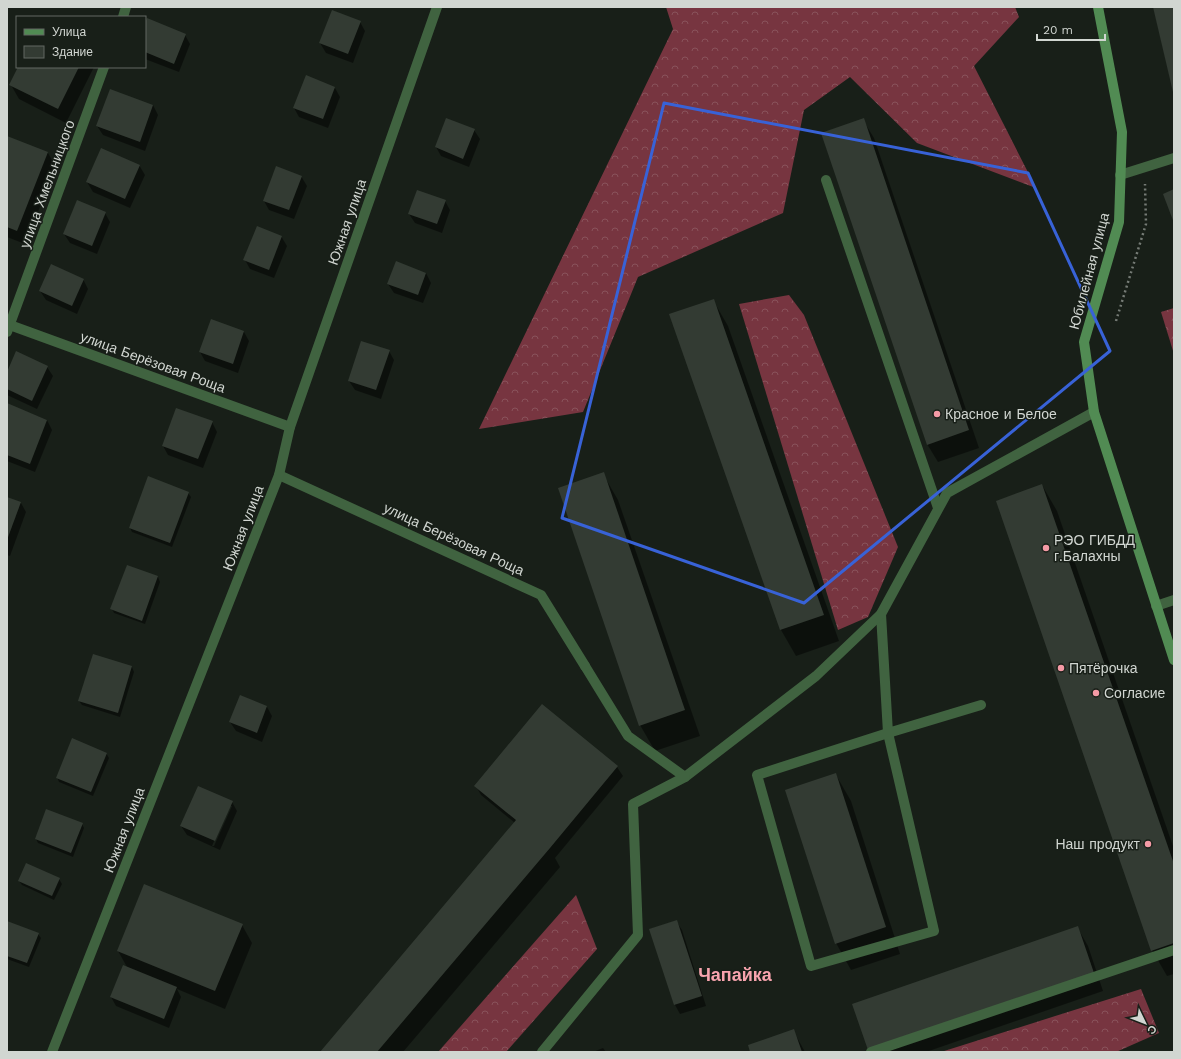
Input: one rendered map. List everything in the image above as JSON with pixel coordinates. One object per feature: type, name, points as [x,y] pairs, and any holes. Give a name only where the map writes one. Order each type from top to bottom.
[{"type":"street","name":"Южная улица","points":[[52,1052],[279,474],[290,427],[438,7]]},
{"type":"street","name":"Юбилейная улица","points":[[1098,7],[1122,132],[1119,222],[1084,342],[1094,412],[1174,660]]},
{"type":"street","name":"улица Хмельницкого","points":[[8,327],[104,68]]},
{"type":"street","points":[[1120,175],[1174,158]]},
{"type":"street","points":[[826,180],[938,508]]},
{"type":"street","name":"улица Берёзовая Роща","points":[[8,327],[290,427]]},
{"type":"street","points":[[542,1052],[638,935],[633,804],[685,777],[816,676],[881,614],[947,493],[1094,412]]},
{"type":"street","name":"улица Берёзовая Роща","points":[[279,474],[541,595],[628,736],[685,777]]},
{"type":"street","points":[[1156,606],[1174,600]]},
{"type":"street","points":[[881,614],[888,733],[934,931],[811,966],[757,776],[888,733],[981,705]]},
{"type":"street","points":[[871,1052],[1174,950]]},
{"type":"path","points":[[1116,321],[1146,224],[1144,168]]},
{"type":"highlighted area","points":[[664,103],[1028,173],[1110,351],[804,603],[562,518]]},
{"type":"green space","points":[[666,7],[1015,7],[1019,17],[974,66],[1036,188],[917,143],[850,77],[804,110],[783,213],[638,277],[583,412],[479,429],[673,29]]},
{"type":"green space","points":[[789,295],[804,315],[898,547],[868,617],[838,630],[739,304]]},
{"type":"green space","points":[[1174,308],[1174,354],[1161,312]]},
{"type":"green space","points":[[576,895],[597,949],[506,1052],[438,1052]]},
{"type":"green space","points":[[1141,989],[1159,1033],[1116,1052],[941,1052]]},
{"type":"building","points":[[1153,7],[1174,7],[1174,92],[1173,92]]},
{"type":"building","points":[[332,10],[361,21],[348,54],[319,43]]},
{"type":"building","points":[[147,18],[186,34],[174,64],[146,52]]},
{"type":"building","points":[[18,68],[78,68],[58,109],[9,85]]},
{"type":"building","points":[[306,75],[335,87],[323,119],[293,108]]},
{"type":"building","points":[[110,89],[153,105],[140,142],[96,126]]},
{"type":"building","points":[[446,118],[475,129],[463,159],[435,147]]},
{"type":"building","points":[[864,118],[969,430],[927,445],[821,133]]},
{"type":"building","points":[[7,136],[48,152],[17,231],[7,227]]},
{"type":"building","points":[[101,148],[140,165],[125,199],[86,182]]},
{"type":"building","points":[[276,166],[302,176],[289,210],[263,201]]},
{"type":"building","points":[[1174,189],[1174,223],[1163,194]]},
{"type":"building","points":[[417,190],[446,200],[437,224],[408,214]]},
{"type":"building","points":[[77,200],[106,212],[92,246],[63,234]]},
{"type":"building","points":[[257,226],[282,236],[269,270],[243,260]]},
{"type":"building","points":[[396,261],[426,273],[418,295],[387,284]]},
{"type":"building","points":[[51,264],[84,279],[72,306],[39,291]]},
{"type":"building","points":[[714,299],[824,615],[780,630],[669,314]]},
{"type":"building","points":[[211,319],[244,331],[233,364],[199,352]]},
{"type":"building","points":[[361,341],[390,350],[376,390],[348,381]]},
{"type":"building","points":[[16,351],[48,366],[32,401],[7,389],[7,372]]},
{"type":"building","points":[[7,403],[47,420],[30,464],[7,455]]},
{"type":"building","points":[[176,408],[213,421],[198,459],[162,446]]},
{"type":"building","points":[[604,472],[685,710],[639,726],[558,488]]},
{"type":"building","points":[[148,476],[189,492],[170,543],[129,528]]},
{"type":"building","points":[[1042,484],[1174,864],[1174,943],[1151,951],[996,501]]},
{"type":"building","points":[[7,497],[21,502],[7,540]]},
{"type":"building","points":[[127,565],[158,576],[142,621],[110,609]]},
{"type":"building","points":[[93,654],[132,666],[118,713],[78,701]]},
{"type":"building","points":[[240,695],[267,706],[257,733],[229,722]]},
{"type":"building","points":[[542,704],[618,766],[377,1052],[320,1052],[516,820],[474,786]]},
{"type":"building","points":[[72,738],[107,753],[91,792],[56,778]]},
{"type":"building","points":[[836,773],[886,927],[835,944],[785,790]]},
{"type":"building","points":[[198,786],[233,801],[215,841],[180,826]]},
{"type":"building","points":[[46,809],[83,823],[71,853],[35,839]]},
{"type":"building","points":[[26,863],[60,878],[52,896],[18,881]]},
{"type":"building","points":[[144,884],[243,924],[215,991],[117,951]]},
{"type":"building","points":[[677,920],[702,996],[674,1005],[649,929]]},
{"type":"building","points":[[7,921],[39,933],[27,963],[7,956]]},
{"type":"building","points":[[1078,926],[1094,973],[868,1050],[852,1004]]},
{"type":"building","points":[[123,965],[177,987],[164,1019],[110,997]]},
{"type":"building","points":[[794,1029],[802,1052],[750,1052],[748,1045]]},
{"type":"place","name":"Красное и Белое","points":[[937,414]]},
{"type":"place","name":"РЭО ГИБДД г.Балахны","points":[[1046,548]]},
{"type":"place","name":"Пятёрочка","points":[[1061,668]]},
{"type":"place","name":"Согласие","points":[[1096,693]]},
{"type":"place","name":"Наш продукт","points":[[1148,844]]},
{"type":"district","name":"Чапайка","points":[[735,975]]}]
